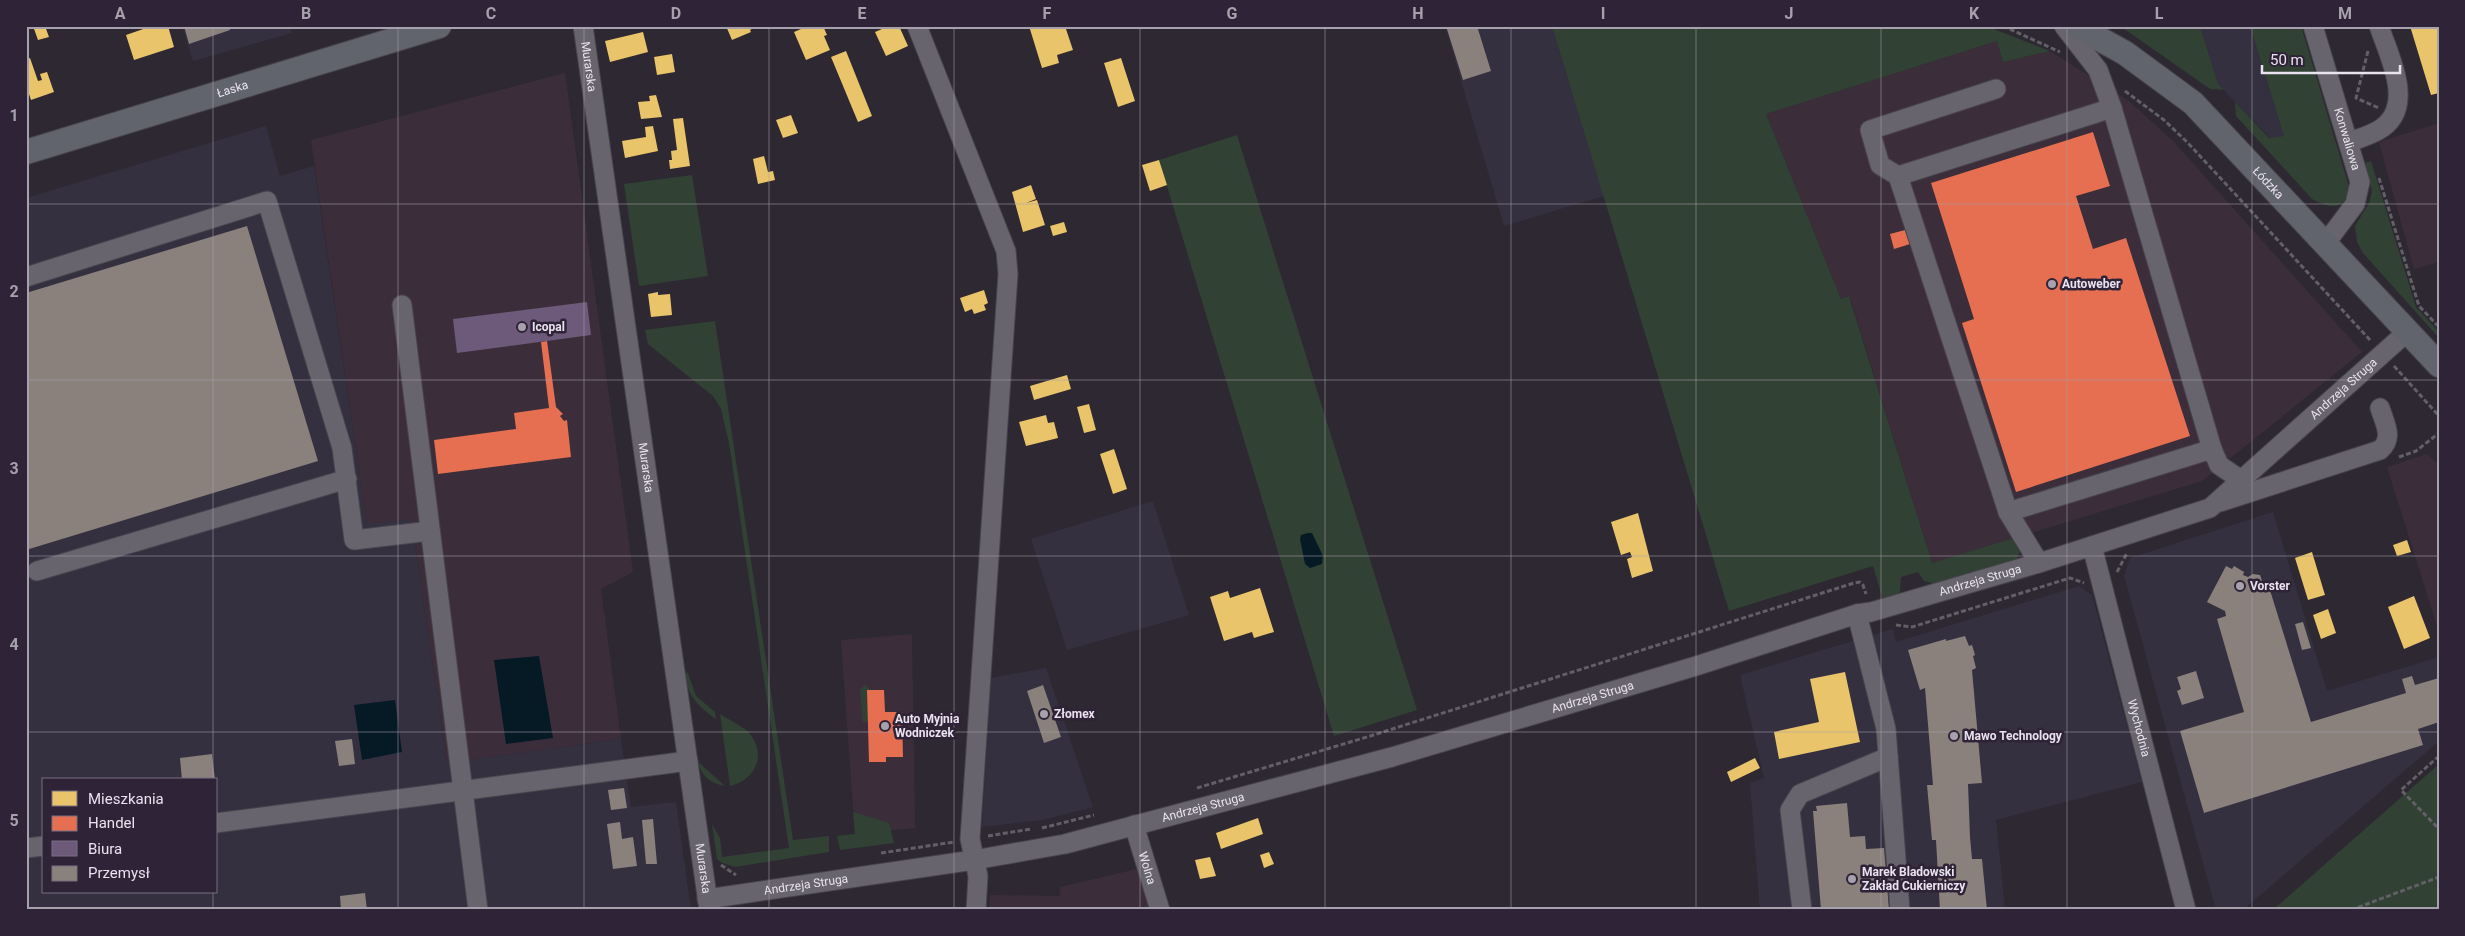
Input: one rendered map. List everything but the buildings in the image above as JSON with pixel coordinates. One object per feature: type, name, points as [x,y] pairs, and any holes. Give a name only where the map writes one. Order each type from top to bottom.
[{"type":"main road","name":"Łaska","points":[[26,152],[439,26]]},
{"type":"main road","name":"Łódzka","points":[[2076,26],[2125,53],[2193,103],[2439,365]]},
{"type":"street","name":"Murarska","points":[[583,26],[708,904]]},
{"type":"street","points":[[917,26],[1006,250],[1008,274],[970,839],[978,876],[976,910]]},
{"type":"street","points":[[2064,26],[2098,70],[2112,108],[2212,449],[2219,465],[2241,480]]},
{"type":"street","name":"Konwaliowa","points":[[2313,26],[2358,139],[2360,182],[2355,204],[2325,244]]},
{"type":"street","points":[[2358,139],[2384,127],[2398,106],[2399,87],[2379,26]]},
{"type":"street","points":[[1996,89],[1870,130],[1880,165],[1898,176],[2008,512],[2039,563]]},
{"type":"street","points":[[1898,176],[2112,108]]},
{"type":"street","points":[[26,277],[267,201],[342,448],[354,540],[430,531]]},
{"type":"street","points":[[402,305],[478,910]]},
{"type":"street","name":"Andrzeja Struga","points":[[708,904],[1065,844],[1392,757],[1696,666],[1857,614],[1872,612],[2039,563],[2210,508],[2219,502],[2241,480],[2407,332]]},
{"type":"street","points":[[2219,502],[2380,450],[2387,444],[2389,436],[2380,408]]},
{"type":"street","points":[[2008,512],[2212,449]]},
{"type":"street","points":[[37,571],[347,479]]},
{"type":"street","name":"Wychodnia","points":[[2092,546],[2186,910]]},
{"type":"street","points":[[1857,614],[1886,730],[1900,910]]},
{"type":"street","points":[[1802,910],[1790,810],[1800,794],[1888,757]]},
{"type":"street","points":[[218,823],[688,761]]},
{"type":"street","name":"Wolna","points":[[1134,825],[1160,910]]},
{"type":"street","points":[[26,848],[42,846]]},
{"type":"path","points":[[2003,26],[2064,54]]},
{"type":"path","points":[[2356,98],[2370,44]]},
{"type":"path","points":[[2098,70],[2164,120],[2188,143],[2439,416]]},
{"type":"path","points":[[2353,89],[2356,98],[2358,139]]},
{"type":"path","points":[[2356,98],[2392,115]]},
{"type":"path","points":[[2378,174],[2419,306],[2439,327]]},
{"type":"path","points":[[2392,459],[2416,451],[2439,433]]},
{"type":"path","points":[[2438,826],[2401,790],[2439,756]]},
{"type":"path","points":[[2351,910],[2439,877]]},
{"type":"shaded area","points":[[182,26],[289,26],[292,33],[193,61]]},
{"type":"shaded area","points":[[1445,26],[1552,26],[1604,196],[1504,226]]},
{"type":"shaded area","points":[[2200,26],[2250,26],[2284,136],[2270,138],[2218,84]]},
{"type":"shaded area","points":[[1997,41],[2003,62],[2050,51],[2129,101],[2173,141],[2362,352],[2202,481],[1932,563],[1850,297],[1841,299],[1766,114]]},
{"type":"shaded area","points":[[565,73],[633,572],[601,589],[621,739],[447,763],[411,519],[367,525],[311,140]]},
{"type":"shaded area","points":[[2439,123],[2439,262],[2414,269],[2379,142]]},
{"type":"shaded area","points":[[266,126],[280,176],[314,166],[367,524],[411,519],[447,763],[621,739],[631,807],[676,802],[691,910],[26,910],[26,198]]},
{"type":"shaded area","points":[[2427,454],[2439,465],[2439,632],[2387,467]]},
{"type":"shaded area","points":[[1153,501],[1189,615],[1067,650],[1031,539]]},
{"type":"shaded area","points":[[2273,512],[2327,691],[2439,657],[2439,741],[2243,910],[2216,910],[2124,576],[2130,558]]},
{"type":"shaded area","points":[[2079,586],[2092,595],[2142,782],[1996,820],[2005,910],[1760,910],[1750,783],[1764,778],[1740,675],[1893,629],[1896,642]]},
{"type":"shaded area","points":[[912,634],[915,828],[855,834],[841,640]]},
{"type":"shaded area","points":[[1046,668],[1093,807],[1042,820],[982,827],[991,678]]},
{"type":"shaded area","points":[[1141,868],[1154,910],[989,910],[990,895],[1060,896],[1060,887]]},
{"type":"green space","points":[[1552,26],[1986,26],[2050,51],[2003,62],[1997,41],[1766,114],[1841,299],[1849,296],[1932,563],[2017,537],[2021,548],[2017,559],[1936,584],[1924,581],[1918,572],[1901,577],[1900,592],[1894,597],[1883,600],[1873,566],[1729,611]]},
{"type":"green space","points":[[2120,26],[2200,26],[2218,84],[2224,90],[2210,89]]},
{"type":"green space","points":[[2250,26],[2301,26],[2349,187],[2344,201],[2336,206],[2330,206],[2312,199],[2236,116],[2235,102],[2269,138],[2284,136]]},
{"type":"green space","points":[[1237,135],[1417,710],[1334,736],[1159,160]]},
{"type":"green space","points":[[2371,161],[2416,307],[2439,332],[2439,338],[2363,253],[2357,242],[2355,226],[2369,203],[2372,191],[2365,163]]},
{"type":"green space","points":[[692,175],[708,276],[639,286],[624,184]]},
{"type":"green space","points":[[715,321],[793,840],[829,836],[829,852],[735,867],[722,863],[717,859],[712,824],[720,838],[722,857],[789,848],[729,443],[721,409],[713,396],[648,344],[645,330]]},
{"type":"green space","points":[[685,672],[688,673],[696,696],[715,712],[716,719],[694,700],[688,687]]},
{"type":"green space","points":[[865,685],[871,690],[868,722],[863,722],[860,690]]},
{"type":"green space","points":[[720,714],[747,731],[755,742],[758,751],[758,759],[752,773],[739,783],[730,786]]},
{"type":"green space","points":[[697,761],[725,786],[710,781],[701,771]]},
{"type":"green space","points":[[2439,764],[2439,910],[2273,910]]},
{"type":"green space","points":[[853,812],[889,823],[894,843],[840,850],[837,836],[855,834]]},
{"type":"water","points":[[1312,533],[1323,556],[1322,564],[1310,568],[1305,564],[1300,539],[1301,535]]},
{"type":"water","points":[[539,656],[553,738],[506,744],[494,660]]},
{"type":"water","points":[[395,700],[402,752],[362,760],[354,705]]},
{"type":"place","name":"Autoweber","points":[[2052,284]]},
{"type":"place","name":"Icopal","points":[[522,327]]},
{"type":"place","name":"Vorster","points":[[2240,586]]},
{"type":"place","name":"Złomex","points":[[1044,714]]},
{"type":"place","name":"Auto Myjnia Wodniczek","points":[[885,726]]},
{"type":"place","name":"Mawo Technology","points":[[1954,736]]},
{"type":"place","name":"Marek Bladowski Zakład Cukierniczy","points":[[1852,879]]}]
